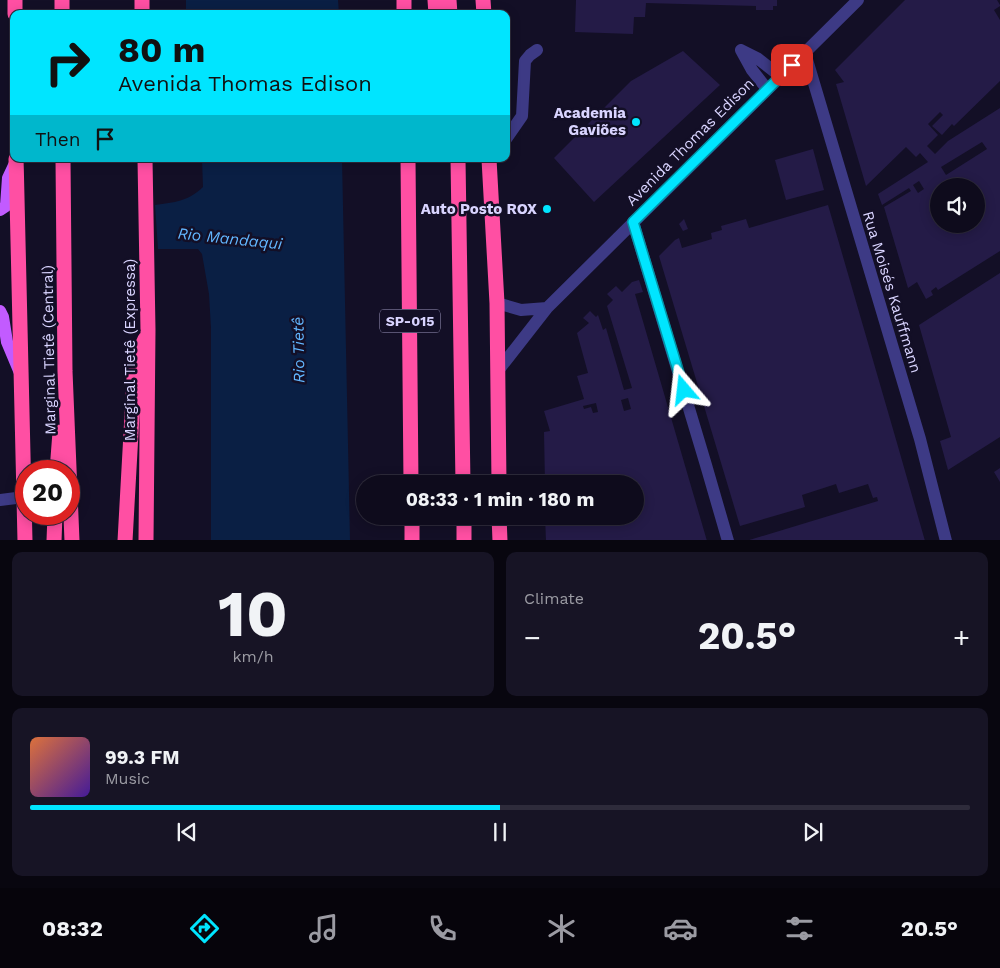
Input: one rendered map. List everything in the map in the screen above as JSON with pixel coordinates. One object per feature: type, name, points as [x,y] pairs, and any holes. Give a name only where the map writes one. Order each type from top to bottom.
[{"type":"highway","points":[[16,162],[23,460]]},
{"type":"highway","name":"Marginal Tietê (Central)","points":[[63,162],[65,371],[72,540]]},
{"type":"highway","name":"Marginal Tietê (Expressa)","points":[[145,162],[148,330],[146,540]]},
{"type":"highway","name":"SP-015","points":[[408,162],[412,475]]},
{"type":"highway","points":[[458,162],[463,475]]},
{"type":"highway","points":[[489,162],[497,303],[499,475]]},
{"type":"highway","points":[[125,540],[135,361],[148,330]]},
{"type":"highway","points":[[58,460],[65,371]]},
{"type":"highway","points":[[25,525],[25,540]]},
{"type":"highway","points":[[54,540],[55,525]]},
{"type":"highway","points":[[412,525],[412,540]]},
{"type":"highway","points":[[464,525],[464,540]]},
{"type":"highway","points":[[499,525],[500,540]]},
{"type":"main road","points":[[0,210],[6,206],[8,178],[15,162]]},
{"type":"main road","points":[[0,311],[7,342],[20,375]]},
{"type":"street","name":"Avenida Thomas Edison","points":[[498,372],[547,308],[858,0]]},
{"type":"street","points":[[510,134],[522,116],[525,61],[537,50]]},
{"type":"street","points":[[767,89],[752,70],[741,50],[757,58],[780,76]]},
{"type":"street","name":"Rua Moisés Kauffmann","points":[[805,53],[920,439],[946,540]]},
{"type":"street","points":[[633,222],[728,540]]},
{"type":"street","points":[[497,303],[521,310],[547,308]]},
{"type":"street","points":[[0,500],[15,498]]},
{"type":"water","points":[[186,0],[338,0],[339,10],[186,10]]},
{"type":"water","points":[[202,162],[342,162],[350,540],[211,540],[211,328],[209,294],[202,254],[198,249],[158,249],[155,205],[175,202],[192,196],[203,187]]},
{"type":"building","points":[[576,0],[777,0],[777,6],[773,6],[773,10],[756,10],[756,6],[646,3],[645,17],[634,17],[633,34],[575,32]]},
{"type":"building","points":[[905,0],[997,0],[1000,5],[994,10],[1000,20],[1000,81],[954,126],[952,124],[942,135],[932,126],[943,115],[940,112],[928,124],[938,135],[927,146],[935,154],[948,141],[1000,108],[1000,251],[938,290],[936,287],[931,291],[933,295],[926,299],[917,282],[908,288],[884,207],[911,191],[909,188],[882,205],[878,194],[928,162],[920,153],[916,157],[906,147],[866,186],[836,84],[844,82],[835,70]],"holes":[[[982,142],[987,149],[946,175],[941,167]],[[919,181],[924,189],[918,193],[913,185]]]},
{"type":"building","name":"Academia Gaviões","points":[[683,51],[720,85],[594,202],[554,158],[631,81]]},
{"type":"building","points":[[813,149],[824,190],[786,200],[775,160]]},
{"type":"building","points":[[828,205],[925,540],[749,540],[878,501],[877,497],[873,498],[868,484],[839,493],[836,484],[802,495],[805,507],[740,526],[659,256],[679,238],[682,248],[712,239],[711,233],[722,230],[721,226],[746,219],[749,228]]},
{"type":"building","points":[[684,219],[688,229],[683,231],[679,224]]},
{"type":"building","points":[[1000,273],[1000,437],[948,470],[940,441],[951,437],[919,325]]},
{"type":"building","points":[[639,280],[643,292],[635,294],[707,540],[546,540],[545,525],[644,525],[644,475],[545,475],[544,432],[550,431],[544,411],[584,399],[577,376],[588,373],[577,333],[589,323],[583,318],[590,311],[596,317],[598,315],[603,330],[606,328],[624,390],[632,388],[607,306],[613,300],[607,294],[616,286],[622,292],[632,282]],"holes":[[[628,398],[631,409],[624,411],[621,400]],[[596,403],[598,412],[593,413],[591,407],[584,409],[583,406]]]},
{"type":"building","points":[[1000,468],[1000,482],[994,472]]},
{"type":"place","name":"Academia Gaviões","points":[[636,122]]},
{"type":"place","name":"Auto Posto ROX","points":[[547,209]]},
{"type":"route","points":[[684,390],[633,222],[792,65]]},
{"type":"water label","name":"Rio Mandaqui","points":[[230,238]]},
{"type":"water label","name":"Rio Tietê","points":[[298,350]]}]
